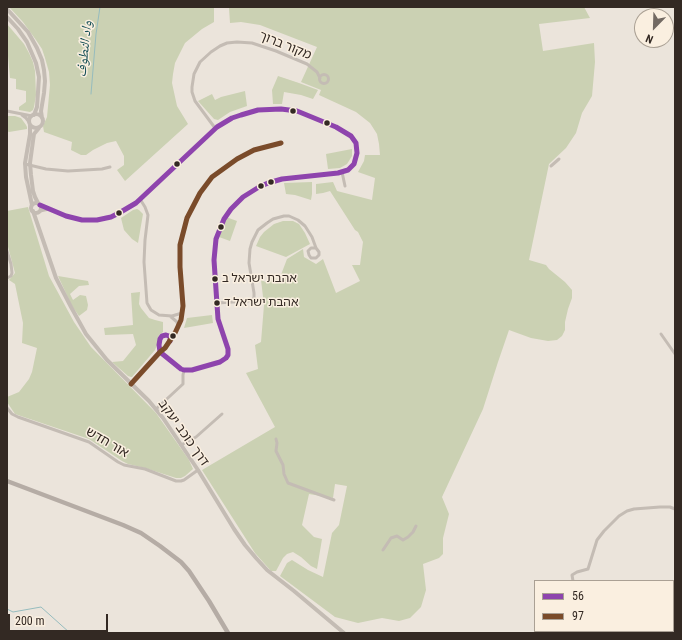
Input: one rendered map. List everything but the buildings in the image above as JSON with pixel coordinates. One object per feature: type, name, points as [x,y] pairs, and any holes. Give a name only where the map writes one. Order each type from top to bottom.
[{"type":"main road","points":[[7,481],[124,525],[160,546],[181,562],[192,575],[210,601],[228,633]]},
{"type":"street","points":[[7,9],[31,37],[42,60],[45,81],[41,111],[42,124],[34,134],[26,177],[33,211],[51,210]]},
{"type":"street","points":[[7,17],[27,42],[36,63],[38,77],[37,107],[30,118],[28,165],[33,191],[41,208],[40,211]]},
{"type":"street","name":"מקור ברוך","points":[[215,128],[195,101],[192,86],[194,74],[200,62],[220,46],[227,43],[236,42],[252,43],[276,51],[312,67],[322,76]]},
{"type":"street","points":[[32,205],[35,203],[39,204],[51,210],[82,220],[97,220],[112,217],[140,199],[215,128],[232,118],[258,110],[281,109],[297,111],[343,130],[354,139],[358,153],[356,161],[352,167],[342,172],[332,174],[282,179],[268,183],[243,197],[231,209],[221,224],[215,245],[214,260],[219,323],[228,349],[227,356],[224,360],[192,370],[184,370],[160,352]]},
{"type":"street","points":[[7,111],[38,115],[42,118]]},
{"type":"street","points":[[18,113],[23,116],[33,128],[39,128]]},
{"type":"street","points":[[132,384],[165,348],[178,328],[181,320],[180,244],[196,199],[212,177],[237,159],[254,150],[281,143]]},
{"type":"street","points":[[552,166],[559,158]]},
{"type":"street","points":[[28,165],[62,171],[102,169],[110,167]]},
{"type":"street","points":[[342,172],[345,186]]},
{"type":"street","points":[[140,199],[148,216],[144,254],[146,299],[151,310],[160,315],[170,316],[182,312]]},
{"type":"street","name":"דרך כוכב יעקב","points":[[33,211],[56,278],[79,323],[92,342],[156,409],[166,422],[198,470],[234,529],[256,558],[267,570],[344,633]]},
{"type":"street","name":"דרך כוכב יעקב","points":[[37,222],[37,217],[40,211]]},
{"type":"street","points":[[217,303],[251,301],[254,298],[249,263],[250,248],[258,230],[273,219],[284,216],[298,220],[305,226],[313,241],[314,248]]},
{"type":"street","points":[[7,251],[12,273],[11,276],[7,278]]},
{"type":"street","points":[[170,316],[177,322],[178,328]]},
{"type":"street","points":[[661,334],[675,354]]},
{"type":"street","points":[[160,352],[160,339],[162,336],[169,336],[170,341]]},
{"type":"street","points":[[156,409],[184,384],[184,370]]},
{"type":"street","name":"אור חדש","points":[[7,408],[12,414],[18,417],[89,442],[124,466],[145,469],[176,481],[184,480],[198,470]]},
{"type":"street","points":[[181,445],[197,435],[222,414]]},
{"type":"street","points":[[276,439],[276,451],[283,465],[284,474],[288,482],[334,500]]},
{"type":"street","points":[[573,580],[572,575],[588,569],[597,540],[619,516],[634,509],[660,507],[670,507],[675,509]]},
{"type":"street","points":[[383,550],[391,538],[397,536],[403,540],[413,532],[416,526]]},
{"type":"green space","points":[[9,7],[216,7],[214,8],[214,22],[202,29],[185,43],[175,63],[172,83],[177,106],[188,124],[125,181],[117,170],[124,165],[124,156],[116,141],[107,143],[86,155],[81,155],[71,150],[72,142],[44,132],[43,126],[47,117],[50,85],[49,72],[42,49],[23,22]]},
{"type":"green space","points":[[224,7],[584,7],[590,18],[539,24],[543,51],[594,43],[595,62],[592,96],[582,113],[576,133],[566,148],[549,164],[529,260],[546,265],[572,290],[572,298],[565,322],[565,330],[562,336],[557,340],[548,341],[531,338],[509,330],[483,409],[442,497],[449,514],[443,538],[443,554],[439,558],[423,564],[426,590],[421,607],[410,618],[399,621],[382,618],[358,623],[335,617],[280,576],[287,563],[292,560],[323,577],[332,533],[339,525],[347,486],[335,484],[333,498],[309,494],[302,525],[314,537],[322,539],[317,569],[293,552],[287,554],[283,558],[276,571],[271,571],[255,553],[202,470],[275,427],[246,373],[258,369],[255,345],[261,342],[264,305],[261,280],[268,283],[271,277],[279,280],[287,259],[303,249],[304,257],[316,264],[323,259],[336,293],[360,281],[352,265],[360,265],[363,242],[358,232],[355,230],[330,191],[316,194],[316,184],[333,182],[337,191],[372,200],[375,178],[358,172],[364,161],[365,155],[380,155],[377,134],[370,123],[356,112],[319,95],[321,90],[301,82],[317,47],[260,25],[241,22],[230,23],[229,8]]},
{"type":"green space","points":[[7,24],[24,44],[33,62],[36,95],[33,110],[30,112],[19,110],[19,107],[26,102],[26,91],[16,89],[16,79],[10,78],[7,55]]},
{"type":"green space","points":[[278,76],[318,90],[313,99],[284,92],[282,104],[273,104],[272,90]]},
{"type":"green space","points":[[245,91],[247,106],[230,112],[218,120],[214,119],[198,101],[212,94],[215,100]]},
{"type":"green space","points":[[8,116],[21,118],[27,129],[7,131]]},
{"type":"green space","points":[[352,149],[352,156],[347,164],[340,168],[328,169],[326,154]]},
{"type":"green space","points":[[312,182],[311,200],[286,194],[284,183]]},
{"type":"green space","points":[[28,207],[49,276],[74,322],[91,347],[156,413],[189,460],[193,469],[185,476],[176,478],[128,464],[89,439],[15,414],[7,402],[7,397],[19,392],[29,379],[37,348],[22,343],[23,323],[15,284],[9,280],[15,273],[7,243],[7,211]]},
{"type":"green space","points":[[137,209],[143,214],[138,243],[124,230],[121,218]]},
{"type":"green space","points":[[226,217],[237,221],[230,241],[219,237]]},
{"type":"green space","points":[[283,221],[293,221],[299,224],[310,244],[286,257],[256,246],[264,232],[274,224]]},
{"type":"green space","points":[[58,276],[88,281],[89,285],[79,286],[70,294],[73,300],[80,295],[86,296],[88,305],[87,310],[79,316],[72,306]]},
{"type":"green space","points":[[140,292],[139,304],[141,308],[149,318],[163,322],[163,332],[159,335],[155,350],[131,377],[112,362],[123,361],[136,345],[133,334],[105,335],[104,328],[133,325],[131,293]]},
{"type":"green space","points":[[212,315],[213,323],[184,328],[187,318]]},
{"type":"waterway","name":"واد النطوف","points":[[91,94],[96,34],[100,7]]},
{"type":"waterway","points":[[7,609],[13,612],[41,607],[70,633]]},
{"type":"transit line","name":"56","points":[[40,205],[66,216],[82,220],[97,220],[111,217],[136,203],[217,127],[232,118],[258,110],[281,109],[297,111],[336,127],[351,136],[356,143],[357,153],[354,164],[348,170],[338,173],[282,179],[268,183],[243,197],[231,209],[224,219],[216,239],[214,260],[218,319],[228,349],[228,355],[226,358],[220,362],[192,370],[184,370],[160,352],[159,345],[162,336],[169,336],[170,341]]},
{"type":"transit line","name":"97","points":[[131,384],[165,348],[175,333],[181,320],[183,306],[180,245],[187,218],[200,193],[212,177],[237,159],[254,150],[281,143]]},
{"type":"place","name":"אהבת ישראל ב","points":[[215,279]]},
{"type":"place","name":"אהבת ישראל ד","points":[[217,303]]}]
